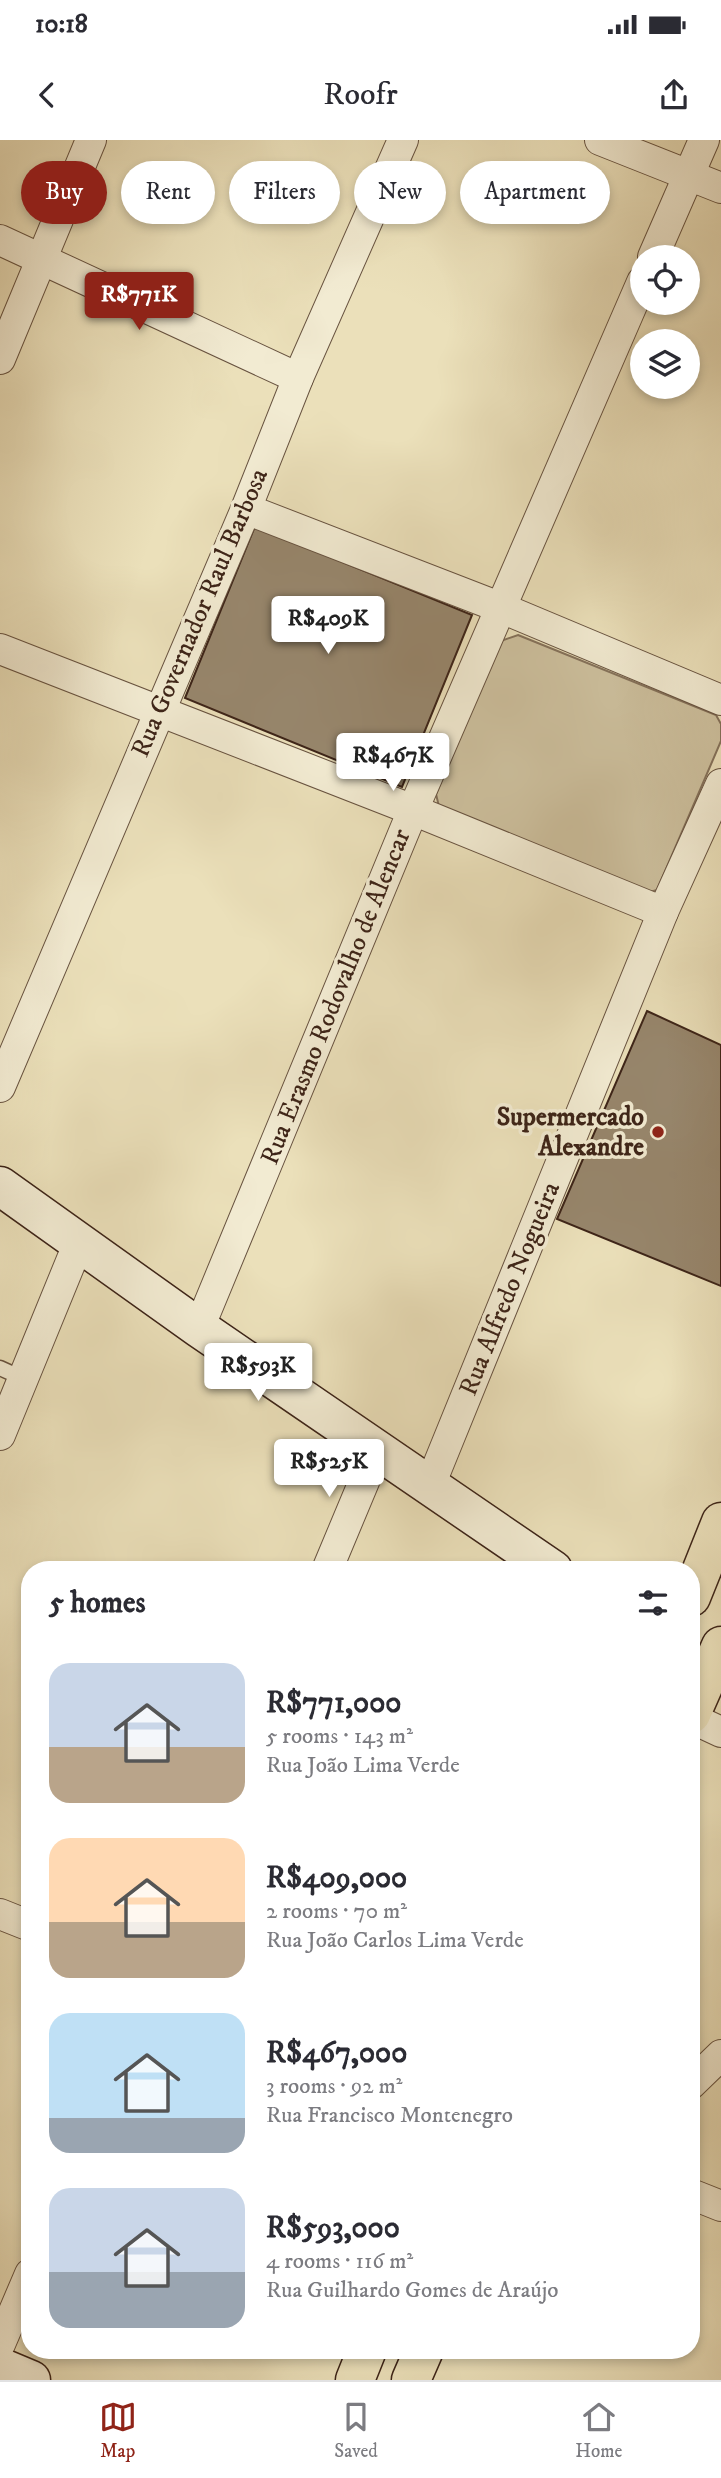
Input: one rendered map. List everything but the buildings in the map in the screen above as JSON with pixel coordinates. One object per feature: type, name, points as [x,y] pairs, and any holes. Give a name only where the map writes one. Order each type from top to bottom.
[{"type":"main road","points":[[700,1574],[721,1522]]},
{"type":"main road","points":[[700,1699],[717,1666]]},
{"type":"main road","points":[[355,2380],[364,2359]]},
{"type":"main road","points":[[411,2380],[420,2359]]},
{"type":"street","points":[[0,359],[91,140]]},
{"type":"street","name":"Rua Governador Raul Barbosa","points":[[0,1087],[157,712],[246,509],[298,378],[403,140]]},
{"type":"street","points":[[600,140],[721,188]]},
{"type":"street","points":[[658,245],[704,140]]},
{"type":"street","points":[[0,240],[298,378]]},
{"type":"street","name":"Rua Erasmo Rodovalho de Alencar","points":[[200,1328],[413,810],[630,309]]},
{"type":"street","points":[[246,509],[499,607],[721,700]]},
{"type":"street","points":[[0,649],[413,810],[663,912]]},
{"type":"street","name":"Rua Alfredo Nogueira","points":[[430,1485],[663,912],[721,784]]},
{"type":"street","points":[[0,1186],[200,1328],[379,1448],[540,1561]]},
{"type":"street","points":[[0,1435],[11,1373],[79,1242]]},
{"type":"street","points":[[331,1561],[379,1448]]},
{"type":"street","points":[[700,1721],[721,1732]]},
{"type":"street","points":[[0,1913],[21,1922]]},
{"type":"street","points":[[700,2075],[721,2055]]},
{"type":"street","points":[[700,2198],[721,2206]]},
{"type":"street","points":[[0,2344],[21,2295]]},
{"type":"street","points":[[0,2367],[31,2380]]},
{"type":"shaded area","points":[[518,635],[716,715],[721,724],[721,741],[657,890],[646,893],[440,811],[436,794],[498,642]]},
{"type":"place","name":"Supermercado Alexandre","points":[[658,1132]]}]
